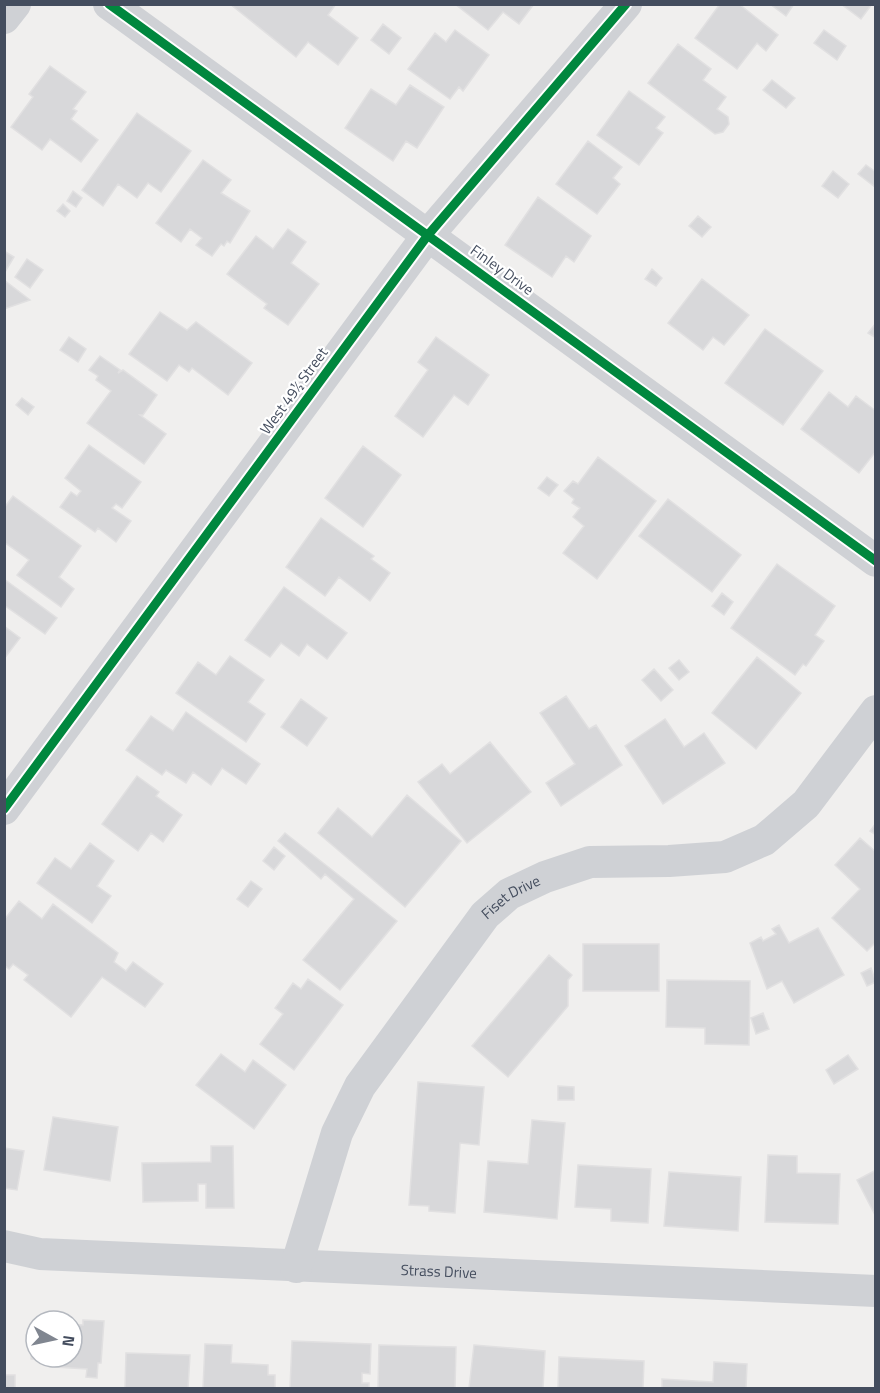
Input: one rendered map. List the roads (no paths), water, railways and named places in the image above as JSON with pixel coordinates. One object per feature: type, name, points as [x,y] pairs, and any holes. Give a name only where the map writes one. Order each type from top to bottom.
[{"type":"street","points":[[4,18],[15,4]]},
{"type":"street","name":"Finley Drive","points":[[109,4],[876,561]]},
{"type":"street","name":"West 49½ Street","points":[[4,809],[428,235],[626,4]]},
{"type":"street","name":"Fiset Drive","points":[[297,1267],[337,1133],[360,1086],[485,915],[509,894],[545,877],[590,862],[669,861],[725,856],[764,840],[806,804],[876,711]]},
{"type":"street","name":"Strass Drive","points":[[4,1246],[40,1254],[876,1291]]}]
